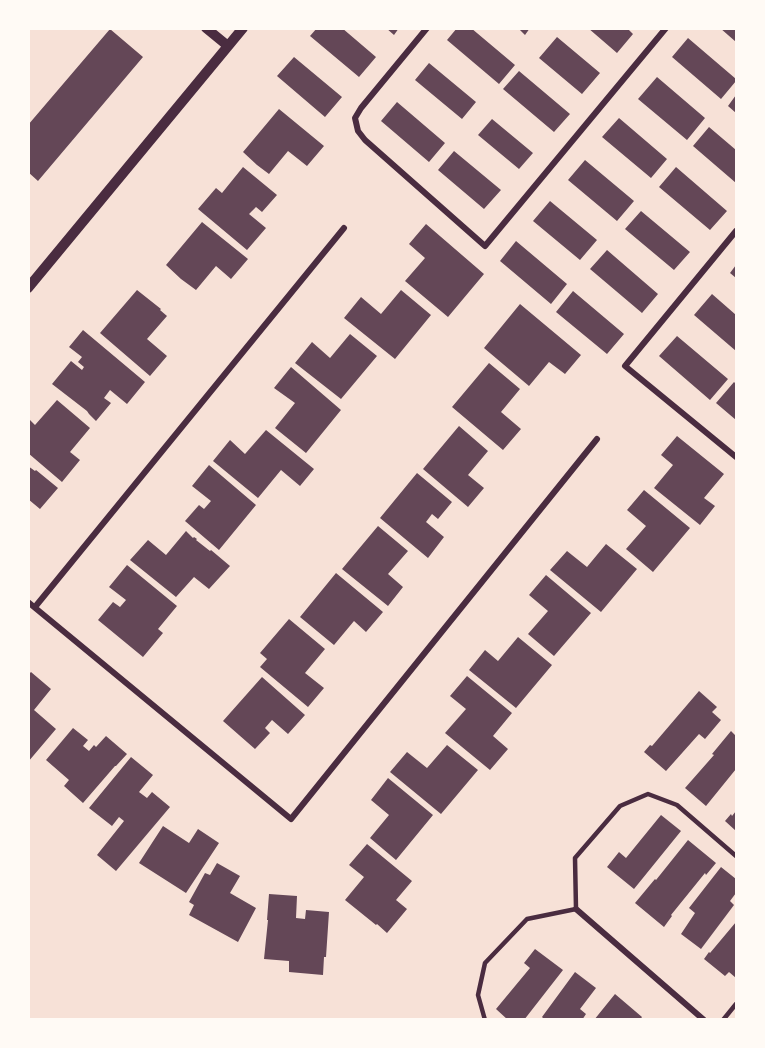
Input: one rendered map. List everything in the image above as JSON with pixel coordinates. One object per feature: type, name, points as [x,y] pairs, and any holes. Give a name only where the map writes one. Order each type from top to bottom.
[{"type":"street","points":[[206,28],[228,46]]},
{"type":"street","points":[[28,288],[243,28]]},
{"type":"street","points":[[427,28],[361,108],[355,118],[358,131],[365,140],[485,246],[666,28]]},
{"type":"street","points":[[35,607],[344,228]]},
{"type":"street","points":[[736,231],[624,366],[736,457]]},
{"type":"street","points":[[28,602],[291,819],[597,439]]},
{"type":"street","points":[[576,909],[704,1020]]},
{"type":"lane","points":[[485,1020],[478,995],[485,963],[527,919],[576,909],[575,858],[620,806],[648,794],[676,805],[736,856]]},
{"type":"lane","points":[[723,1020],[736,1004]]},
{"type":"building","points":[[317,28],[342,28],[376,57],[359,77],[310,36]]},
{"type":"building","points":[[386,28],[399,28],[394,35]]},
{"type":"building","points":[[457,28],[471,28],[515,65],[499,84],[447,40]]},
{"type":"building","points":[[518,28],[530,28],[525,35]]},
{"type":"building","points":[[588,28],[627,28],[633,34],[617,53]]},
{"type":"building","points":[[720,28],[736,28],[736,42]]},
{"type":"building","points":[[110,29],[143,57],[38,181],[28,172],[28,125]]},
{"type":"building","points":[[557,37],[600,73],[582,94],[539,58]]},
{"type":"building","points":[[688,38],[736,79],[721,99],[672,57]]},
{"type":"building","points":[[294,57],[342,97],[325,117],[277,76]]},
{"type":"building","points":[[429,63],[476,102],[462,119],[415,80]]},
{"type":"building","points":[[519,71],[570,114],[554,132],[503,89]]},
{"type":"building","points":[[657,77],[705,118],[687,140],[638,99]]},
{"type":"building","points":[[736,95],[736,113],[728,106]]},
{"type":"building","points":[[397,102],[445,143],[429,162],[381,121]]},
{"type":"building","points":[[279,109],[324,146],[307,166],[288,151],[269,174],[243,152]]},
{"type":"building","points":[[619,118],[667,159],[651,178],[602,137]]},
{"type":"building","points":[[492,119],[533,153],[519,169],[478,135]]},
{"type":"building","points":[[709,127],[736,150],[736,183],[693,146]]},
{"type":"building","points":[[454,151],[501,190],[484,209],[438,170]]},
{"type":"building","points":[[585,160],[634,201],[617,221],[568,180]]},
{"type":"building","points":[[243,167],[277,195],[262,212],[256,207],[249,214],[266,228],[247,250],[198,209],[216,188],[222,193]]},
{"type":"building","points":[[676,167],[727,211],[710,230],[659,187]]},
{"type":"building","points":[[550,201],[597,240],[580,260],[533,221]]},
{"type":"building","points":[[641,211],[690,252],[674,270],[625,229]]},
{"type":"building","points":[[202,222],[248,259],[231,279],[216,266],[196,290],[166,265]]},
{"type":"building","points":[[426,224],[484,274],[448,317],[405,281],[425,258],[409,244]]},
{"type":"building","points":[[516,241],[567,284],[551,304],[500,261]]},
{"type":"building","points":[[607,250],[658,294],[642,313],[590,269]]},
{"type":"building","points":[[736,265],[736,278],[730,273]]},
{"type":"building","points":[[137,290],[167,316],[147,339],[167,356],[150,376],[100,333]]},
{"type":"building","points":[[401,290],[431,315],[395,359],[344,318],[361,297],[381,314]]},
{"type":"building","points":[[573,291],[624,334],[607,354],[556,312]]},
{"type":"building","points":[[712,294],[736,315],[736,351],[694,315]]},
{"type":"building","points":[[520,304],[581,355],[565,374],[549,362],[529,386],[484,348]]},
{"type":"building","points":[[83,330],[145,382],[127,404],[110,390],[104,398],[111,403],[96,421],[87,411],[52,384],[71,361],[82,370],[84,367],[78,362],[82,357],[69,347]]},
{"type":"building","points":[[350,334],[377,356],[341,399],[295,363],[312,342],[330,358]]},
{"type":"building","points":[[677,336],[728,379],[710,400],[659,356]]},
{"type":"building","points":[[489,363],[520,389],[501,412],[521,429],[503,450],[452,407]]},
{"type":"building","points":[[291,367],[341,410],[306,453],[275,428],[295,403],[274,388]]},
{"type":"building","points":[[734,382],[736,384],[736,420],[716,403]]},
{"type":"building","points":[[57,400],[90,428],[70,452],[80,460],[62,482],[28,453],[28,421],[30,420],[35,425]]},
{"type":"building","points":[[459,426],[488,451],[468,475],[484,488],[468,507],[423,469]]},
{"type":"building","points":[[266,430],[314,469],[300,486],[281,470],[258,498],[213,461],[230,440],[245,454]]},
{"type":"building","points":[[677,436],[724,474],[704,498],[715,506],[700,525],[654,488],[673,465],[661,455]]},
{"type":"building","points":[[209,465],[256,505],[219,550],[185,521],[199,505],[204,509],[211,501],[192,486]]},
{"type":"building","points":[[28,466],[58,488],[40,509],[28,499]]},
{"type":"building","points":[[417,473],[452,502],[438,519],[432,514],[426,522],[444,537],[428,558],[380,518]]},
{"type":"building","points":[[644,490],[690,528],[653,572],[626,549],[646,526],[627,510]]},
{"type":"building","points":[[378,526],[408,551],[388,574],[403,587],[388,606],[342,569]]},
{"type":"building","points":[[186,531],[230,566],[209,589],[194,577],[176,597],[130,560],[148,540],[166,555]]},
{"type":"building","points":[[606,544],[637,569],[601,612],[550,570],[567,551],[587,567]]},
{"type":"building","points":[[127,565],[177,606],[158,629],[163,633],[143,657],[98,620],[113,602],[120,607],[126,600],[109,587]]},
{"type":"building","points":[[336,573],[383,612],[366,632],[354,621],[334,645],[300,617]]},
{"type":"building","points":[[546,575],[591,613],[554,656],[528,634],[548,611],[529,595]]},
{"type":"building","points":[[289,619],[325,649],[305,673],[324,688],[308,707],[260,667],[267,659],[260,653]]},
{"type":"building","points":[[518,637],[552,665],[516,708],[469,670],[485,650],[498,661]]},
{"type":"building","points":[[31,672],[51,689],[34,710],[56,729],[28,762],[28,675]]},
{"type":"building","points":[[467,676],[512,713],[493,736],[508,749],[490,770],[445,733],[466,709],[450,696]]},
{"type":"building","points":[[262,677],[305,715],[288,734],[272,720],[265,728],[270,733],[255,749],[223,721]]},
{"type":"building","points":[[699,691],[717,707],[712,712],[721,720],[705,739],[699,734],[666,771],[644,752],[650,745],[652,746]]},
{"type":"building","points":[[73,728],[88,740],[83,746],[89,751],[106,736],[127,754],[83,803],[64,786],[69,780],[46,760]]},
{"type":"building","points":[[731,731],[736,736],[736,769],[706,806],[685,788],[714,755],[712,754]]},
{"type":"building","points":[[447,745],[478,770],[441,814],[390,772],[407,752],[427,768]]},
{"type":"building","points":[[131,757],[153,775],[139,792],[147,798],[152,792],[170,807],[116,871],[97,855],[124,821],[119,817],[112,826],[89,808]]},
{"type":"building","points":[[388,778],[433,815],[396,860],[370,838],[389,815],[371,800]]},
{"type":"building","points":[[736,811],[736,831],[725,821]]},
{"type":"building","points":[[661,815],[681,831],[634,889],[607,867],[619,852],[626,858]]},
{"type":"building","points":[[163,826],[189,843],[198,829],[219,843],[186,893],[139,863]]},
{"type":"building","points":[[688,840],[716,863],[706,875],[705,873],[664,927],[635,903]]},
{"type":"building","points":[[367,844],[412,881],[396,900],[407,909],[387,933],[345,900],[364,877],[349,865]]},
{"type":"building","points":[[217,863],[240,876],[230,893],[256,908],[238,942],[189,915],[194,905],[189,902],[205,873],[210,875]]},
{"type":"building","points":[[721,867],[736,879],[736,893],[730,901],[734,905],[701,949],[681,934],[695,913],[689,908]]},
{"type":"building","points":[[269,894],[297,896],[296,918],[305,919],[306,910],[329,912],[323,975],[289,972],[289,961],[264,959]]},
{"type":"building","points":[[736,922],[736,978],[729,972],[725,976],[704,959]]},
{"type":"building","points":[[535,949],[563,970],[524,1020],[508,1020],[496,1009],[530,968],[524,963]]},
{"type":"building","points":[[575,972],[596,988],[580,1009],[586,1014],[582,1020],[545,1020],[542,1017]]},
{"type":"building","points":[[615,994],[642,1017],[640,1020],[594,1020]]}]
